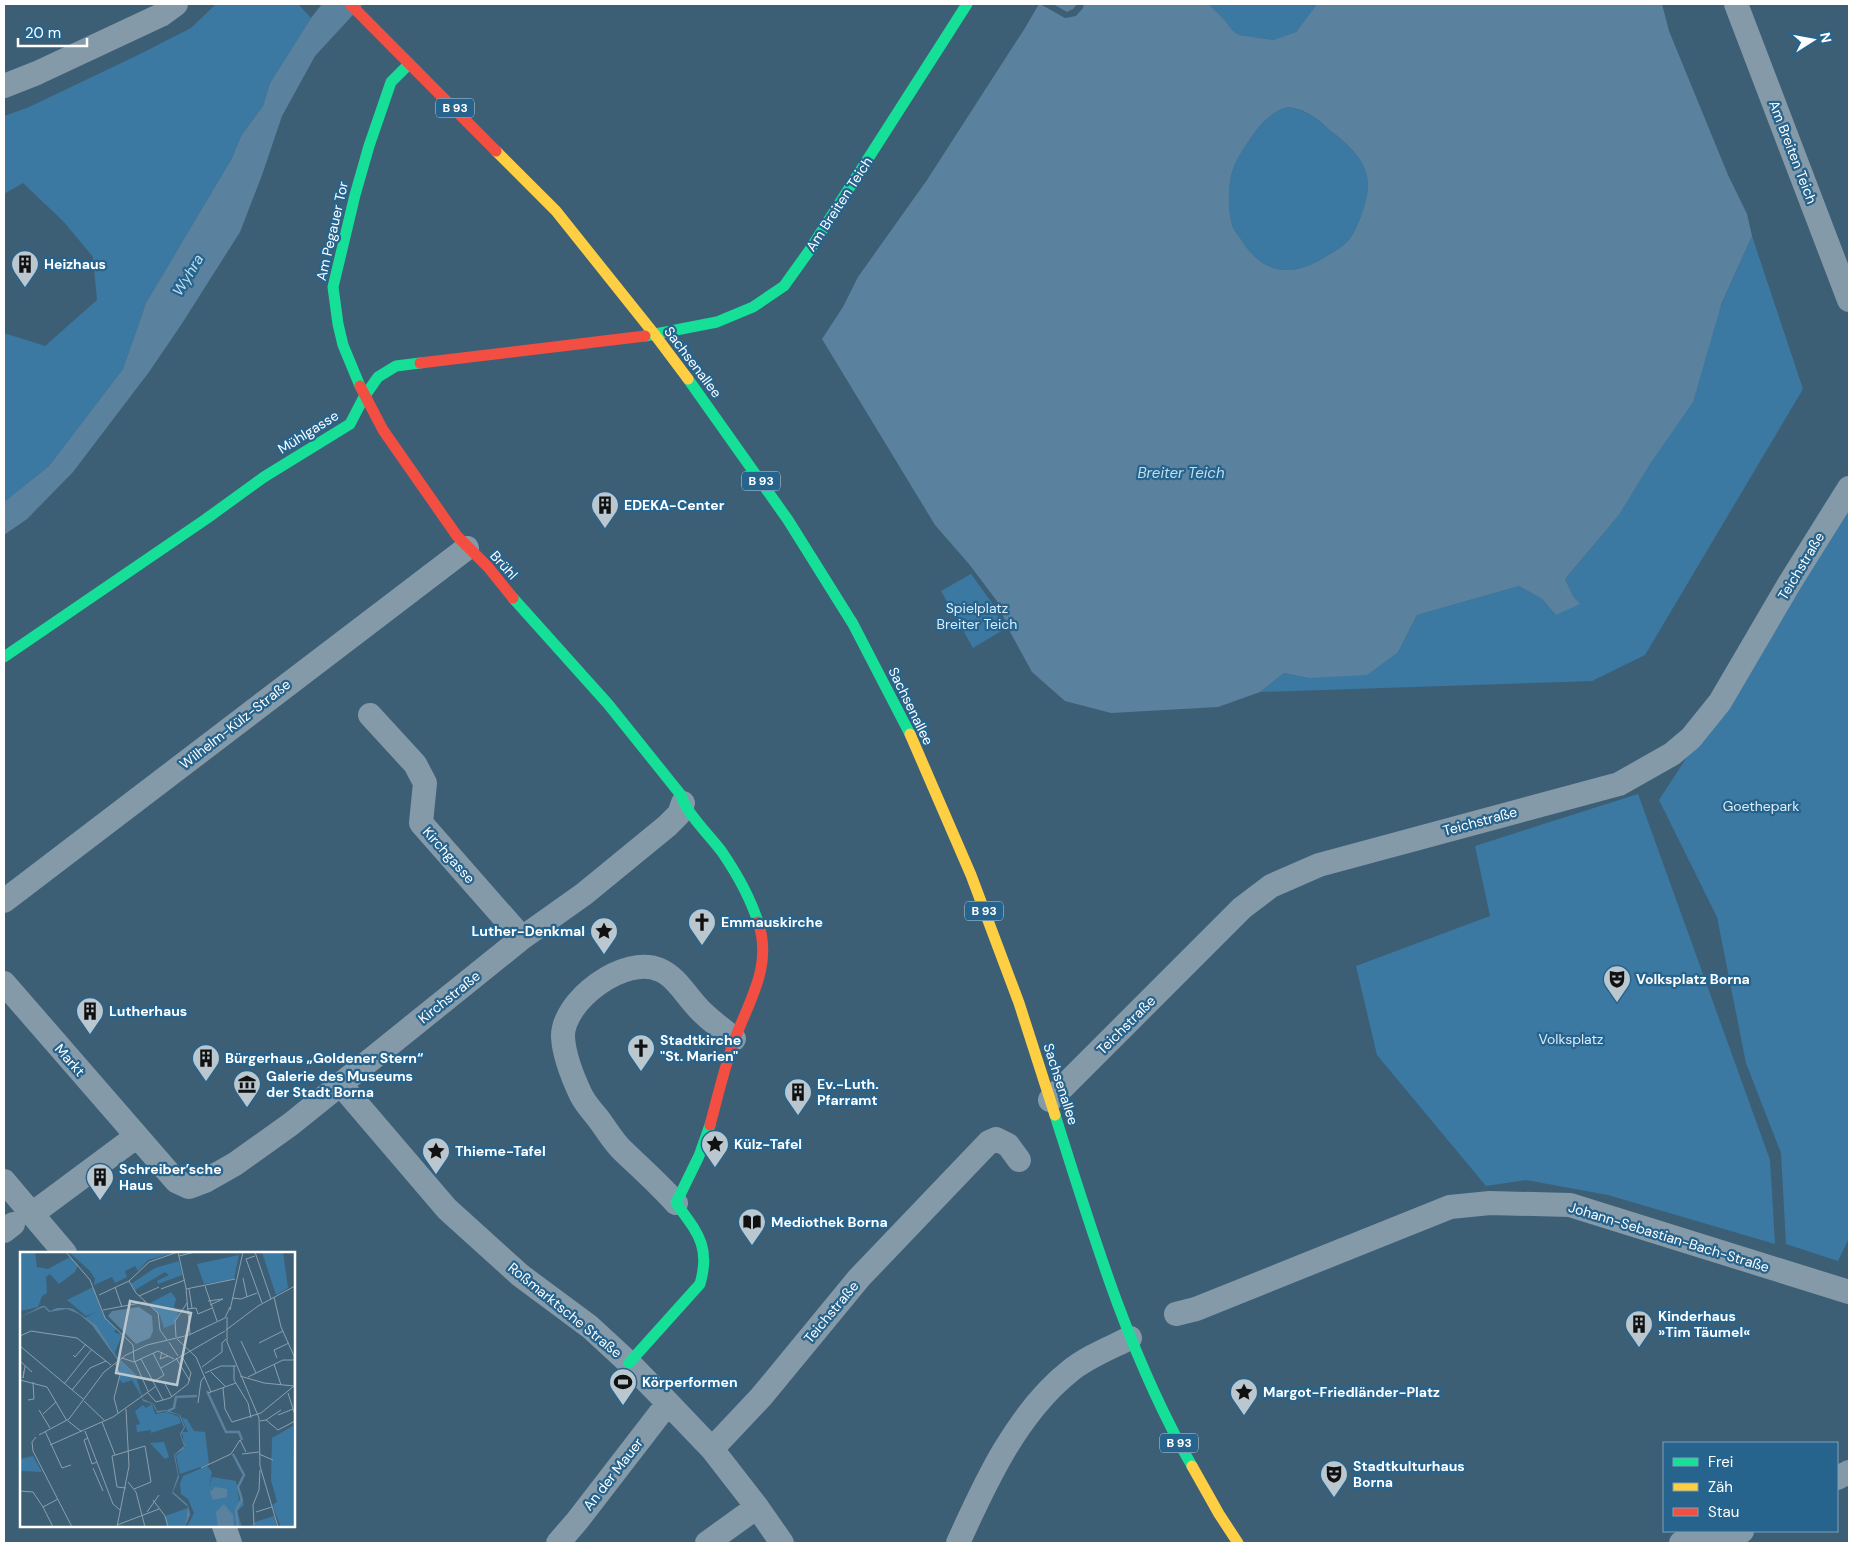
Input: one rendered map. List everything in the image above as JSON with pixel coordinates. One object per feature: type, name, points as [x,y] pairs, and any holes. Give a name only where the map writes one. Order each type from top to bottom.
[{"type":"street","points":[[4,86],[161,15],[176,4]]},
{"type":"street","name":"Sachsenallee","points":[[350,4],[378,30],[409,64],[556,211],[655,335],[708,407],[788,520],[853,624],[902,717],[971,875],[1019,1003],[1099,1252],[1130,1338],[1169,1426],[1219,1514],[1238,1543]]},
{"type":"street","name":"Am Breiten Teich","points":[[655,335],[717,322],[753,308],[784,286],[809,251],[967,4]]},
{"type":"street","name":"Am Breiten Teich","points":[[1736,4],[1849,300]]},
{"type":"street","name":"Am Pegauer Tor","points":[[338,324],[333,286],[355,196],[369,146],[391,82],[409,64]]},
{"type":"street","name":"Brühl","points":[[338,324],[343,345],[364,397],[383,430],[428,497],[467,548],[488,567],[520,607],[608,704],[681,795],[683,803],[717,843],[748,895],[760,927],[764,950],[760,971],[734,1039],[704,1142],[676,1202]]},
{"type":"street","name":"Mühlgasse","points":[[4,657],[206,519],[264,477],[350,424],[364,397],[378,377],[396,366],[655,335]]},
{"type":"street","name":"Teichstraße","points":[[1050,1100],[1242,908],[1271,886],[1320,864],[1619,784],[1672,754],[1691,738],[1720,702],[1789,584],[1849,488]]},
{"type":"street","name":"Wilhelm-Külz-Straße","points":[[4,901],[467,548]]},
{"type":"street","name":"Kirchgasse","points":[[370,715],[415,764],[425,783],[420,823],[522,938]]},
{"type":"street","name":"Kirchstraße","points":[[205,1181],[235,1164],[269,1140],[522,938],[584,894],[667,826],[680,814],[683,803]]},
{"type":"street","points":[[629,1363],[700,1284],[704,1273],[706,1256],[700,1235],[676,1202],[621,1149],[582,1097],[566,1057],[563,1036],[570,1013],[585,994],[607,978],[626,968],[646,966],[660,970],[672,979],[702,1012],[734,1039]]},
{"type":"street","name":"Markt","points":[[4,983],[176,1181],[189,1187],[205,1181]]},
{"type":"street","name":"Roßmarktsche Straße","points":[[340,1085],[447,1209],[520,1275],[590,1327],[668,1403],[712,1450],[757,1507],[782,1543]]},
{"type":"street","points":[[16,1223],[137,1136]]},
{"type":"street","name":"Teichstraße","points":[[712,1450],[761,1397],[859,1278],[989,1142],[996,1139],[1008,1145],[1019,1160]]},
{"type":"street","points":[[4,1181],[16,1223],[63,1252]]},
{"type":"street","name":"Johann-Sebastian-Bach-Straße","points":[[1176,1314],[1196,1309],[1450,1207],[1490,1203],[1570,1205],[1849,1292]]},
{"type":"street","points":[[958,1543],[1009,1440],[1042,1398],[1080,1363],[1130,1338]]},
{"type":"street","name":"An der Mauer","points":[[558,1543],[668,1403]]},
{"type":"street","points":[[707,1543],[757,1507]]},
{"type":"street","points":[[224,1527],[230,1543]]},
{"type":"street","points":[[1681,1543],[1737,1532]]},
{"type":"green space","points":[[216,4],[298,4],[311,18],[270,83],[263,106],[241,136],[232,158],[146,303],[123,369],[49,466],[4,502],[4,333],[45,346],[97,300],[93,257],[64,222],[23,183],[4,194],[4,116],[27,108],[191,28]]},
{"type":"green space","points":[[1210,4],[1317,4],[1296,32],[1273,40],[1239,35],[1233,31]]},
{"type":"green space","points":[[1289,107],[1312,116],[1344,142],[1362,163],[1368,185],[1363,212],[1350,239],[1331,254],[1308,266],[1287,270],[1267,265],[1258,260],[1250,251],[1232,225],[1229,194],[1234,166],[1252,136],[1268,118],[1277,111]]},
{"type":"green space","points":[[1752,236],[1803,389],[1645,655],[1592,681],[1260,692],[1284,673],[1309,678],[1398,652],[1417,615],[1519,586],[1542,599],[1556,615],[1579,603],[1573,596],[1565,579],[1619,515],[1652,461]]},
{"type":"green space","name":"Goethepark","points":[[1849,496],[1849,1238],[1838,1261],[1786,1244],[1781,1153],[1746,1063],[1717,917],[1659,800],[1717,711]]},
{"type":"green space","name":"Spielplatz Breiter Teich","points":[[971,574],[994,606],[1003,630],[973,648],[941,591]]},
{"type":"green space","name":"Volksplatz","points":[[1638,794],[1770,1160],[1775,1244],[1608,1195],[1526,1180],[1486,1186],[1377,1055],[1356,966],[1490,916],[1475,846]]},
{"type":"water","name":"Wyhra","points":[[322,4],[363,4],[315,56],[282,116],[240,232],[149,372],[73,472],[27,519],[4,535],[4,502],[49,466],[123,369],[146,303],[232,158],[241,136],[263,106],[270,83]]},
{"type":"water","name":"Breiter Teich","points":[[1039,4],[1210,4],[1233,31],[1239,35],[1273,40],[1296,32],[1317,4],[1662,4],[1669,31],[1728,175],[1747,214],[1752,236],[1721,305],[1693,402],[1652,461],[1619,515],[1565,579],[1573,596],[1580,604],[1556,615],[1542,599],[1519,586],[1417,615],[1398,652],[1367,675],[1309,678],[1284,673],[1260,692],[1218,707],[1111,713],[1065,701],[1032,672],[1009,630],[997,601],[969,564],[935,525],[822,339],[843,307],[858,277],[927,180]],"holes":[[[1289,107],[1316,119],[1355,153],[1362,163],[1368,185],[1363,212],[1350,239],[1331,254],[1308,266],[1287,270],[1267,265],[1258,260],[1250,251],[1232,225],[1229,194],[1234,166],[1256,131],[1277,111]]]},
{"type":"pier","points":[[1040,4],[1053,4],[1067,12],[1077,4],[1084,4],[1076,16],[1065,18]]},
{"type":"traffic: fast","points":[[645,336],[717,322],[753,307],[784,286],[809,251],[967,4]]},
{"type":"traffic: fast","points":[[360,386],[343,345],[333,287],[369,146],[391,82],[409,64]]},
{"type":"traffic: fast","points":[[4,657],[206,519],[264,477],[350,424],[364,397],[378,377],[396,366],[420,363]]},
{"type":"traffic: fast","points":[[688,379],[788,520],[853,624],[910,734]]},
{"type":"traffic: fast","points":[[513,598],[608,704],[681,795],[683,802],[693,817],[722,852],[733,869],[747,895],[758,922]]},
{"type":"traffic: fast","points":[[1055,1115],[1098,1250],[1131,1338],[1149,1382],[1192,1466]]},
{"type":"traffic: fast","points":[[629,1363],[700,1284],[703,1271],[703,1249],[696,1231],[676,1203],[699,1156],[710,1125]]},
{"type":"traffic: slow","points":[[496,151],[556,211],[688,379]]},
{"type":"traffic: slow","points":[[910,734],[971,875],[1019,1003],[1055,1115]]},
{"type":"traffic: slow","points":[[1192,1466],[1238,1543]]},
{"type":"traffic: jam","points":[[350,4],[496,151]]},
{"type":"traffic: jam","points":[[420,363],[645,336]]},
{"type":"traffic: jam","points":[[360,386],[383,430],[457,536],[488,567],[513,598]]},
{"type":"traffic: jam","points":[[710,1125],[729,1057],[751,1001],[760,971],[763,955],[758,922]]},
{"type":"place","name":"Heizhaus","points":[[25,288]]},
{"type":"place","name":"EDEKA-Center","points":[[605,529]]},
{"type":"place","name":"Emmauskirche","points":[[702,946]]},
{"type":"place","name":"Luther-Denkmal","points":[[604,955]]},
{"type":"place","name":"Volksplatz Borna","points":[[1617,1003]]},
{"type":"place","name":"Lutherhaus","points":[[90,1035]]},
{"type":"place","name":"Stadtkirche \"St. Marien\"","points":[[641,1072]]},
{"type":"place","name":"Bürgerhaus „Goldener Stern“","points":[[206,1082]]},
{"type":"place","name":"Galerie des Museums der Stadt Borna","points":[[247,1108]]},
{"type":"place","name":"Ev.-Luth. Pfarramt","points":[[798,1116]]},
{"type":"place","name":"Külz-Tafel","points":[[715,1168]]},
{"type":"place","name":"Thieme-Tafel","points":[[436,1175]]},
{"type":"place","name":"Schreiber’sche Haus","points":[[100,1201]]},
{"type":"place","name":"Mediothek Borna","points":[[752,1246]]},
{"type":"place","name":"Kinderhaus »Tim Täumel«","points":[[1639,1348]]},
{"type":"place","name":"Körperformen","points":[[623,1406]]},
{"type":"place","name":"Margot-Friedländer-Platz","points":[[1244,1416]]},
{"type":"place","name":"Stadtkulturhaus Borna","points":[[1334,1498]]}]
